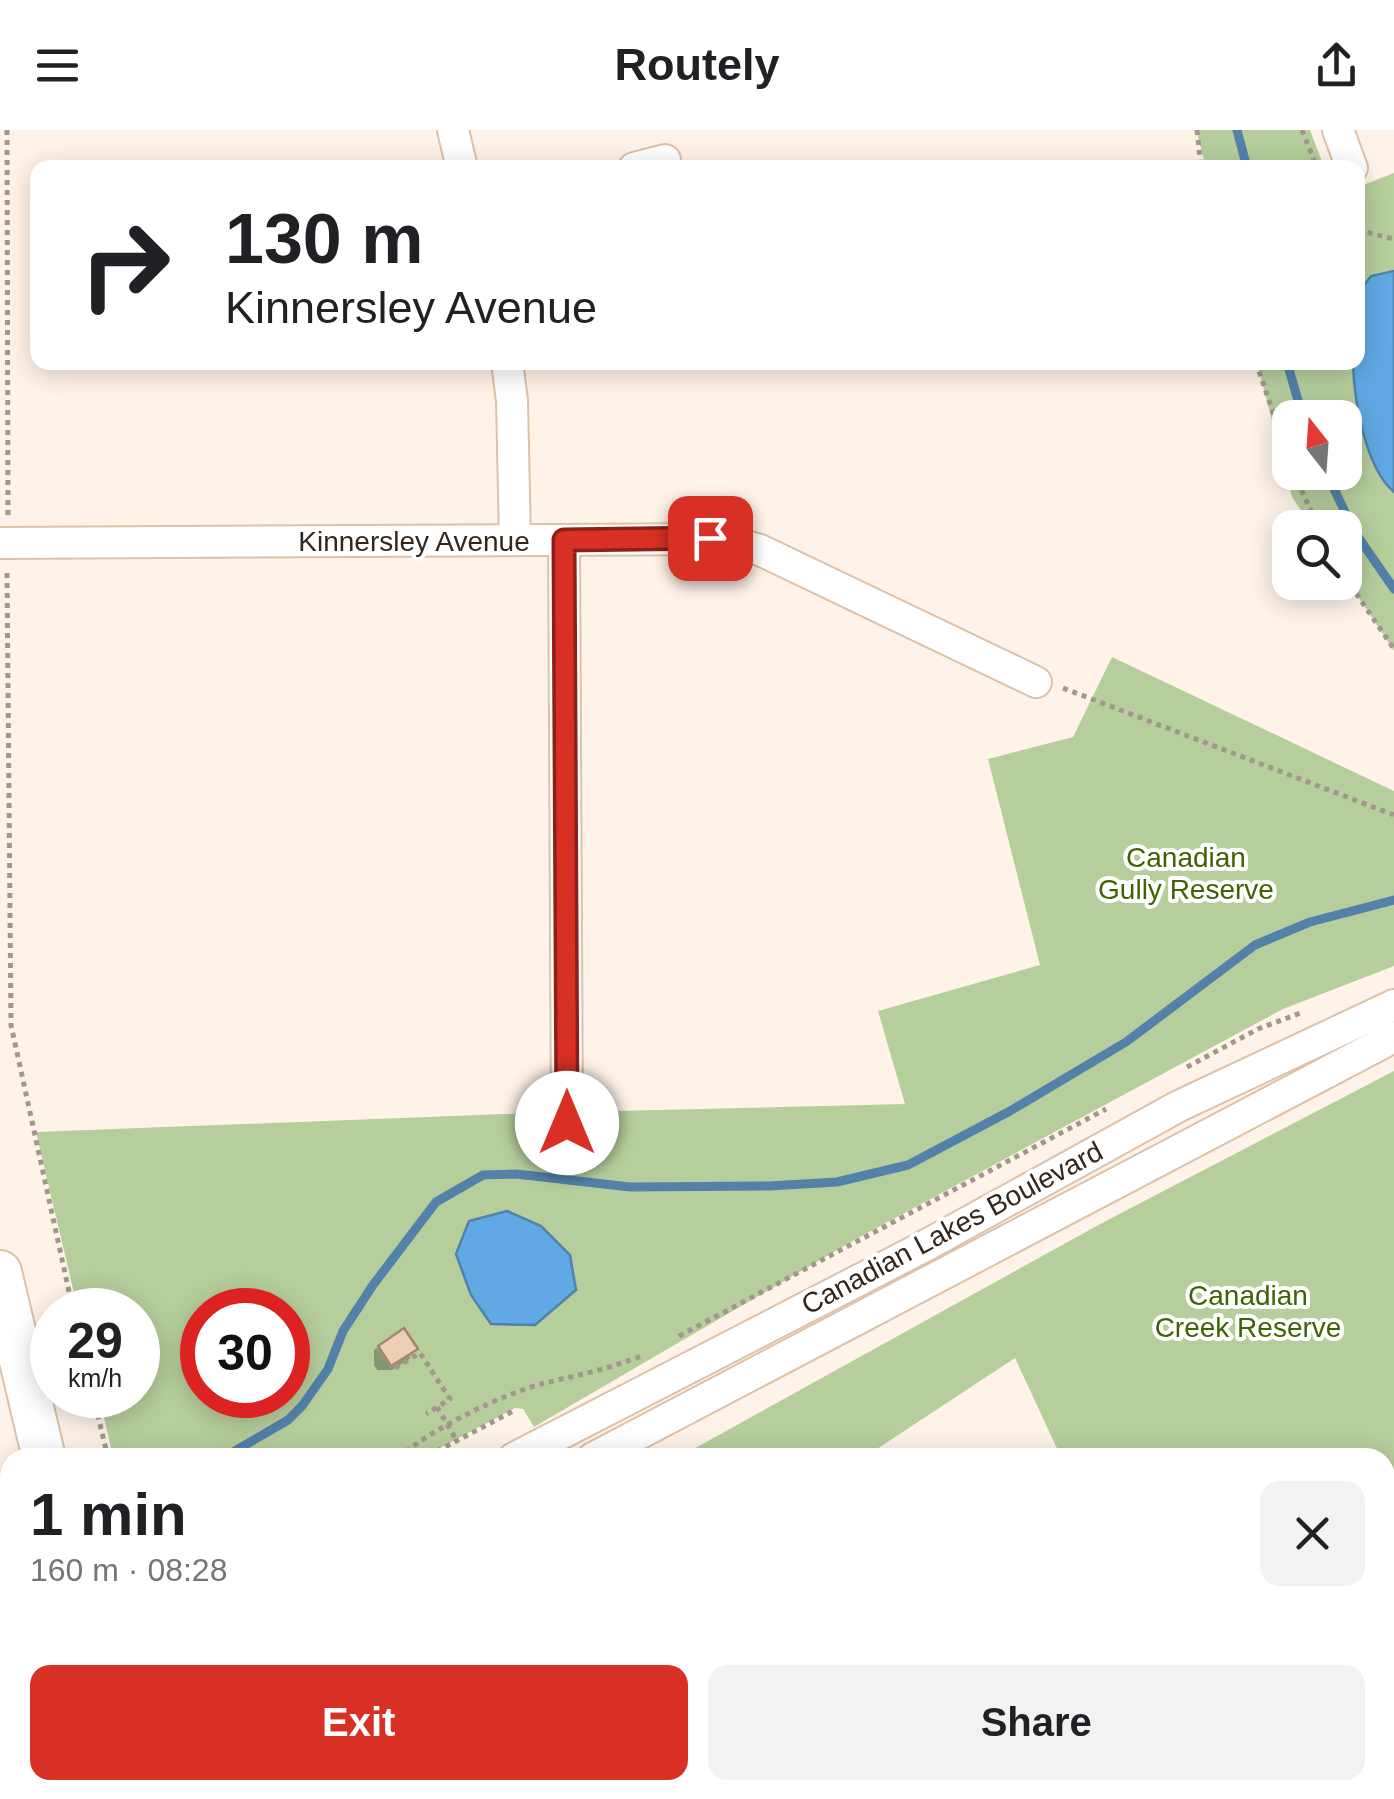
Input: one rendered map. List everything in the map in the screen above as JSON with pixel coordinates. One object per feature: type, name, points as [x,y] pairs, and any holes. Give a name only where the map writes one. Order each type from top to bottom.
[{"type":"main road","points":[[0,1272],[42,1448]]},
{"type":"street","points":[[452,130],[460,160]]},
{"type":"street","points":[[508,370],[515,540]]},
{"type":"street","name":"Kinnersley Avenue","points":[[4,543],[710,538],[744,544],[1036,682]]},
{"type":"street","points":[[564,540],[567,1123]]},
{"type":"street","name":"Canadian Lakes Boulevard","points":[[533,1448],[923,1246],[1179,1106],[1394,1005]]},
{"type":"street","name":"Canadian Lakes Boulevard","points":[[612,1448],[1394,1038]]},
{"type":"path","points":[[8,130],[4,543],[11,1025],[68,1288]]},
{"type":"path","points":[[1197,130],[1200,160]]},
{"type":"path","points":[[1302,130],[1314,160]]},
{"type":"path","points":[[1365,234],[1394,239]]},
{"type":"path","points":[[1259,370],[1272,410]]},
{"type":"path","points":[[1361,600],[1394,649]]},
{"type":"path","points":[[1036,682],[1071,689],[1394,815]]},
{"type":"path","points":[[1173,1074],[1258,1029],[1313,1008]]},
{"type":"path","points":[[676,1338],[1106,1109]]},
{"type":"path","points":[[394,1368],[420,1353],[450,1400],[426,1414]]},
{"type":"path","points":[[412,1448],[521,1390],[601,1371],[643,1355]]},
{"type":"path","points":[[437,1407],[456,1441]]},
{"type":"path","points":[[444,1448],[515,1410]]},
{"type":"path","points":[[99,1418],[106,1448]]},
{"type":"path","points":[[420,1442],[424,1448]]},
{"type":"green space","points":[[1196,130],[1310,130],[1321,160],[1204,160]]},
{"type":"green space","points":[[1394,173],[1394,651],[1360,600],[1362,510],[1301,510],[1290,490],[1362,490],[1362,400],[1272,400],[1272,420],[1259,370],[1365,370],[1365,184]]},
{"type":"green space","name":"Canadian Gully Reserve","points":[[1112,657],[1394,791],[1394,966],[1283,1009],[858,1238],[534,1427],[523,1409],[515,1408],[440,1448],[111,1448],[104,1418],[160,1418],[160,1288],[73,1288],[36,1132],[531,1113],[905,1104],[878,1011],[1040,965],[988,759],[1073,737]]},
{"type":"green space","name":"Canadian Creek Reserve","points":[[1394,1071],[1394,1448],[1057,1448],[1015,1358],[879,1448],[695,1448],[1102,1223]]},
{"type":"water","points":[[1394,271],[1394,492],[1375,467],[1362,424],[1362,400],[1357,400],[1356,395],[1354,370],[1365,370],[1365,284],[1371,276]]},
{"type":"water","points":[[507,1211],[541,1226],[570,1255],[576,1290],[535,1325],[491,1324],[471,1295],[456,1254],[469,1221]]},
{"type":"building","points":[[404,1328],[418,1349],[391,1366],[378,1346]]},
{"type":"waterway","points":[[1237,130],[1245,160]]},
{"type":"waterway","points":[[1289,370],[1298,400]]},
{"type":"waterway","points":[[1335,490],[1354,531],[1394,589]]},
{"type":"waterway","points":[[240,1448],[288,1420],[302,1406],[328,1369],[343,1331],[373,1285],[436,1202],[483,1175],[516,1174],[630,1187],[769,1186],[837,1182],[908,1165],[1010,1111],[1126,1042],[1255,945],[1310,922],[1394,900]]},
{"type":"route","points":[[567,1123],[564,540],[710,538]]}]
